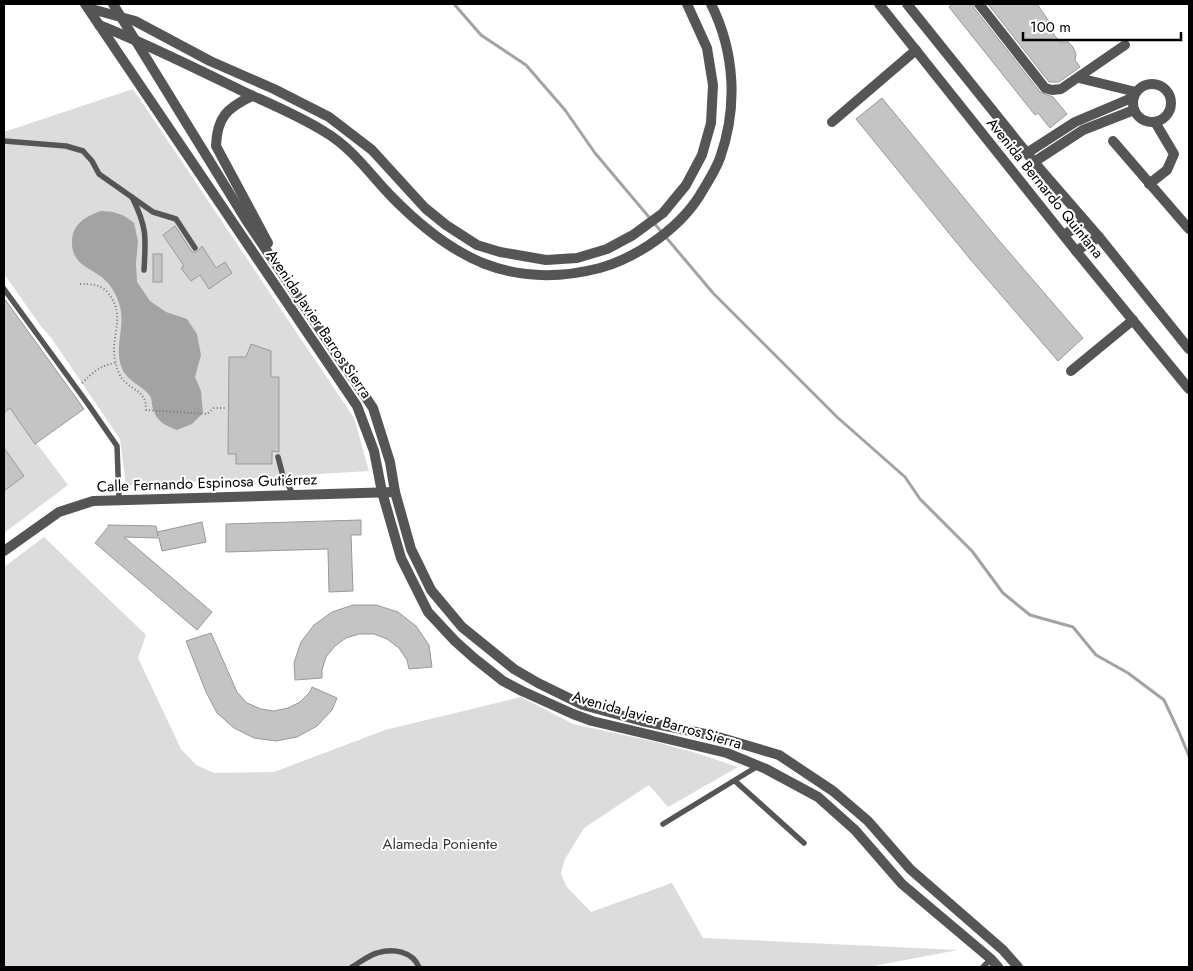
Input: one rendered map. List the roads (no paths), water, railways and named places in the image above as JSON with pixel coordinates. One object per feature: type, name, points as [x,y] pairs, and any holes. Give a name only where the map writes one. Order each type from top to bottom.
[{"type":"street","name":"Avenida Javier Barros Sierra","points":[[113,4],[246,220],[373,408],[390,462],[395,492],[411,548],[431,590],[462,627],[514,669],[583,705],[642,721],[715,736],[779,755],[833,791],[868,821],[910,869],[1003,950],[1018,967]]},
{"type":"street","points":[[87,6],[135,22],[210,61],[274,89],[329,117],[372,150],[425,208],[446,225],[477,245],[525,258],[546,260],[577,258],[607,249],[633,235],[663,213],[686,186],[702,155],[711,123],[714,85],[707,48],[687,4]]},
{"type":"street","points":[[99,25],[135,39],[326,132],[362,162],[388,193],[417,222],[446,244],[472,259],[497,269],[543,276],[577,274],[610,265],[643,250],[677,223],[701,194],[719,160],[729,127],[732,85],[726,42],[711,4]]},
{"type":"street","name":"Avenida Bernardo Quintana","points":[[879,4],[1189,389]]},
{"type":"street","name":"Avenida Bernardo Quintana","points":[[907,4],[1034,162],[1086,221],[1189,349]]},
{"type":"street","points":[[979,4],[1045,88],[1052,90],[1062,89],[1125,45]]},
{"type":"street","name":"Avenida Javier Barros Sierra","points":[[87,6],[357,406],[374,452],[382,492],[401,558],[428,612],[455,641],[504,681],[522,691],[592,721],[711,749],[758,766],[818,797],[854,830],[902,884],[998,967]]},
{"type":"street","points":[[832,122],[916,50]]},
{"type":"street","points":[[1079,78],[1135,95]]},
{"type":"street","points":[[1028,154],[1075,122],[1135,95],[1146,84],[1153,83],[1159,85],[1169,93],[1171,99],[1170,111],[1166,116],[1155,122],[1143,120],[1134,110],[1135,95]]},
{"type":"street","points":[[252,96],[237,103],[221,119],[216,135],[216,146],[288,282]]},
{"type":"street","points":[[1034,162],[1083,130],[1134,110]]},
{"type":"street","points":[[1149,184],[1167,170],[1174,154],[1155,122]]},
{"type":"street","points":[[1113,141],[1189,229]]},
{"type":"street","points":[[1064,236],[1086,221]]},
{"type":"street","points":[[1076,251],[1099,237]]},
{"type":"street","points":[[1072,371],[1134,320]]},
{"type":"street","name":"Calle Fernando Espinosa Gutiérrez","points":[[4,551],[59,512],[93,501],[395,492]]},
{"type":"lane","points":[[4,140],[66,146],[83,151],[92,161],[99,174],[153,212],[176,219],[195,248]]},
{"type":"lane","points":[[131,196],[142,217],[145,230],[144,270]]},
{"type":"lane","points":[[4,289],[117,446],[119,499]]},
{"type":"lane","points":[[278,457],[283,476],[293,494]]},
{"type":"lane","points":[[663,824],[758,766]]},
{"type":"lane","points":[[735,781],[804,843]]},
{"type":"lane","points":[[352,967],[376,953],[401,951],[417,961],[419,967]]},
{"type":"lane","points":[[982,967],[991,959]]},
{"type":"waterway","points":[[454,4],[481,35],[526,65],[565,110],[595,153],[713,293],[837,417],[905,477],[920,499],[972,551],[1003,593],[1030,615],[1073,627],[1096,655],[1128,673],[1164,700],[1189,756]]},
{"type":"park label","name":"Alameda Poniente","points":[[440,844]]}]
